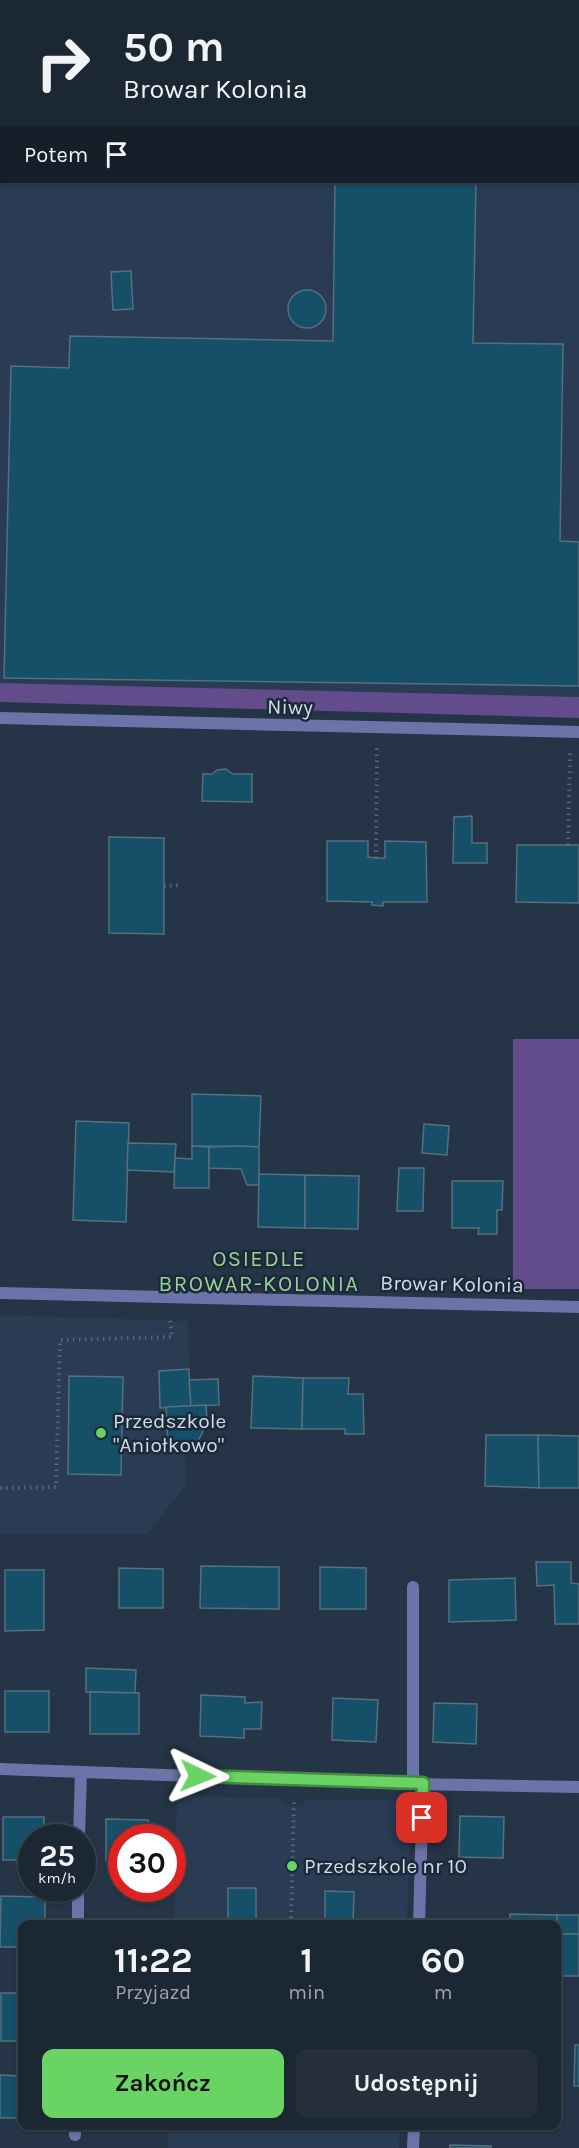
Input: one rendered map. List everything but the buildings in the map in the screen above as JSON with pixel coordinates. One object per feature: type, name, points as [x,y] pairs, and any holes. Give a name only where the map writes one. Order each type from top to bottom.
[{"type":"street","name":"Niwy","points":[[0,718],[575,732]]},
{"type":"street","name":"Browar Kolonia","points":[[0,1293],[579,1307]]},
{"type":"street","points":[[413,1587],[419,1920]]},
{"type":"street","points":[[0,1769],[579,1787]]},
{"type":"street","points":[[79,1824],[81,1772]]},
{"type":"street","points":[[78,1902],[78,1920]]},
{"type":"street","points":[[413,2148],[414,2130]]},
{"type":"path","points":[[376,858],[377,728]]},
{"type":"path","points":[[568,845],[575,732]]},
{"type":"path","points":[[164,886],[180,885]]},
{"type":"path","points":[[0,1488],[56,1487],[60,1340],[172,1337],[170,1313]]},
{"type":"path","points":[[291,1920],[294,1795]]},
{"type":"shaded area","points":[[0,183],[579,183],[579,697],[0,683]]},
{"type":"shaded area","points":[[0,683],[579,697],[579,718],[0,702]]},
{"type":"shaded area","points":[[513,1039],[579,1039],[579,1289],[513,1289]]},
{"type":"shaded area","name":"Przedszkole \"Aniołkowo\"","points":[[0,1315],[188,1321],[190,1406],[206,1405],[207,1423],[185,1443],[186,1485],[147,1534],[0,1534]]},
{"type":"shaded area","name":"Przedszkole nr 10","points":[[177,1796],[280,1798],[286,1806],[301,1807],[307,1799],[411,1801],[407,1920],[174,1920],[175,1902],[186,1902],[186,1824],[176,1824]]},
{"type":"shaded area","points":[[168,2130],[400,2130],[399,2148],[168,2148]]},
{"type":"place","name":"Przedszkole \"Aniołkowo\"","points":[[101,1433]]},
{"type":"place","name":"Przedszkole nr 10","points":[[292,1866]]},
{"type":"district","name":"OSIEDLE BROWAR-KOLONIA","points":[[259,1270]]},
{"type":"route","points":[[198,1776],[423,1783],[422,1818]]}]
